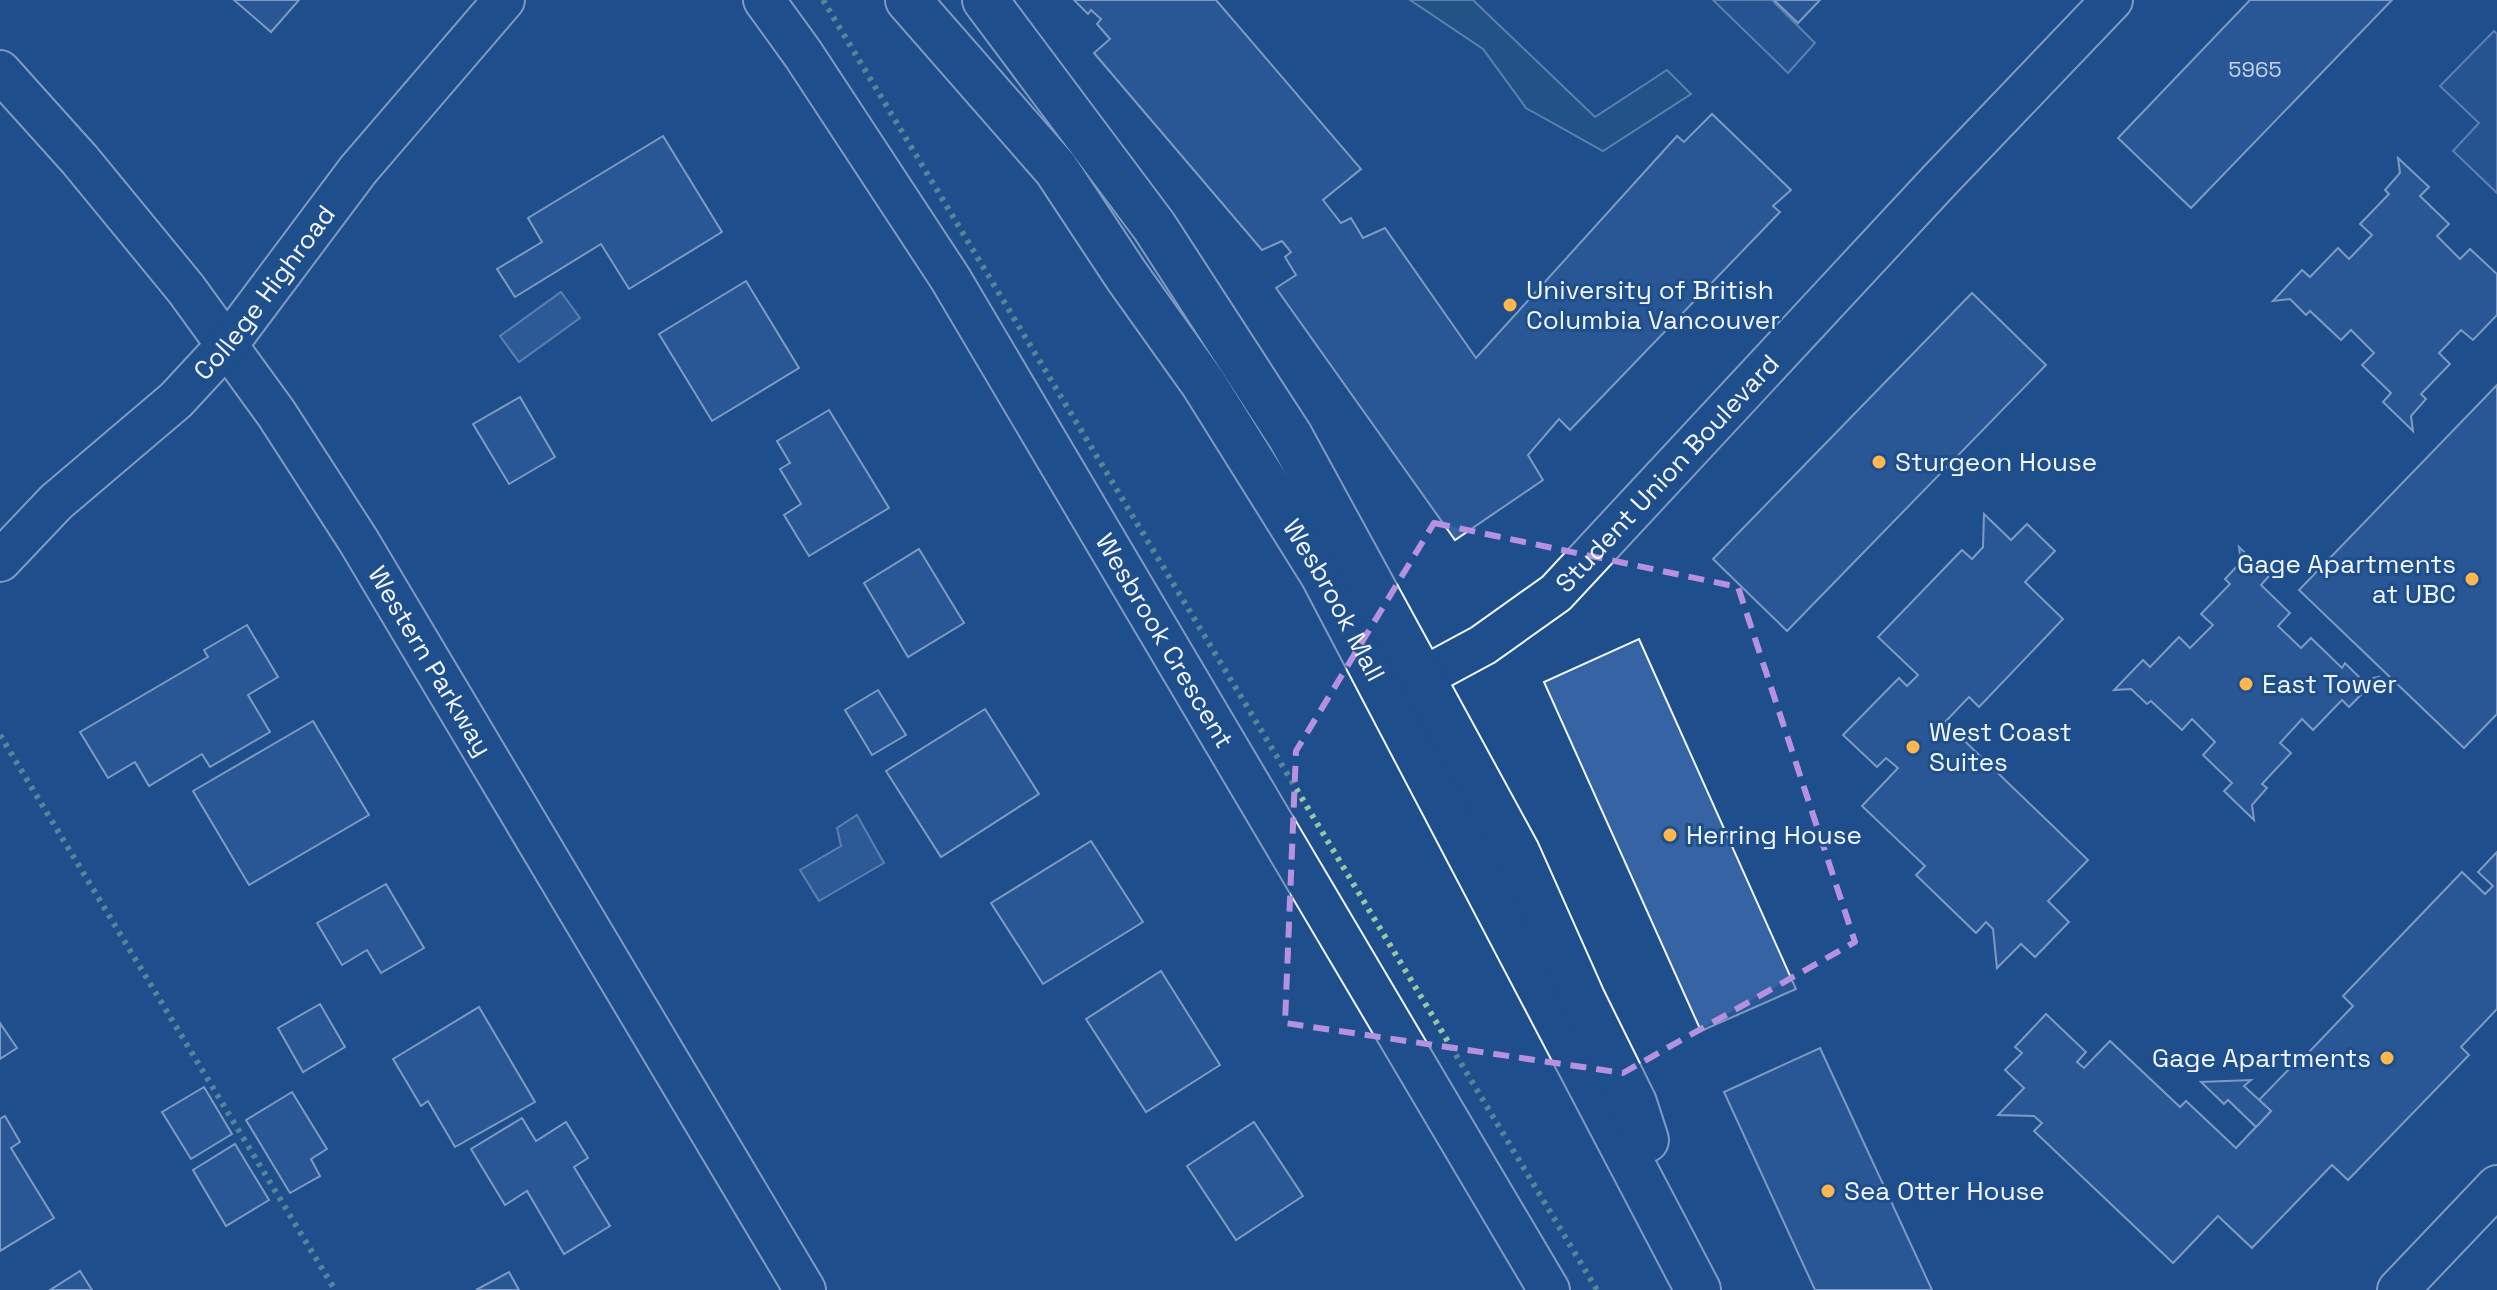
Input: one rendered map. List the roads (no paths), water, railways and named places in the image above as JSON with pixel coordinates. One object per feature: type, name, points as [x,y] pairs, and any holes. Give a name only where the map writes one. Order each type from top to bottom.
[{"type":"main road","name":"Wesbrook Mall","points":[[908,0],[1056,169],[1253,461],[1323,575],[1517,852],[1583,1000],[1634,1103],[1679,1252],[1698,1290]]},
{"type":"main road","name":"Wesbrook Mall","points":[[985,0],[1154,226],[1290,436],[1405,688]]},
{"type":"street","name":"College Highroad","points":[[0,561],[56,502],[176,400],[227,345],[358,170],[504,0]]},
{"type":"street","name":"Wesbrook Crescent","points":[[764,0],[950,278],[1549,1290]]},
{"type":"street","name":"Student Union Boulevard","points":[[1405,688],[1483,645],[1556,593],[1939,181],[2112,0]]},
{"type":"street","name":"Western Parkway","points":[[0,71],[80,160],[186,289],[276,413],[358,540],[805,1290]]},
{"type":"street","points":[[2398,1290],[2497,1186]]},
{"type":"place","name":"University of British Columbia Vancouver","points":[[1510,305]]},
{"type":"place","name":"Sturgeon House","points":[[1879,462]]},
{"type":"place","name":"Gage Apartments at UBC","points":[[2472,579]]},
{"type":"place","name":"East Tower","points":[[2246,684]]},
{"type":"place","name":"West Coast Suites","points":[[1913,747]]},
{"type":"place","name":"Herring House","points":[[1670,835]]},
{"type":"place","name":"Gage Apartments","points":[[2387,1058]]},
{"type":"place","name":"Sea Otter House","points":[[1828,1191]]}]
